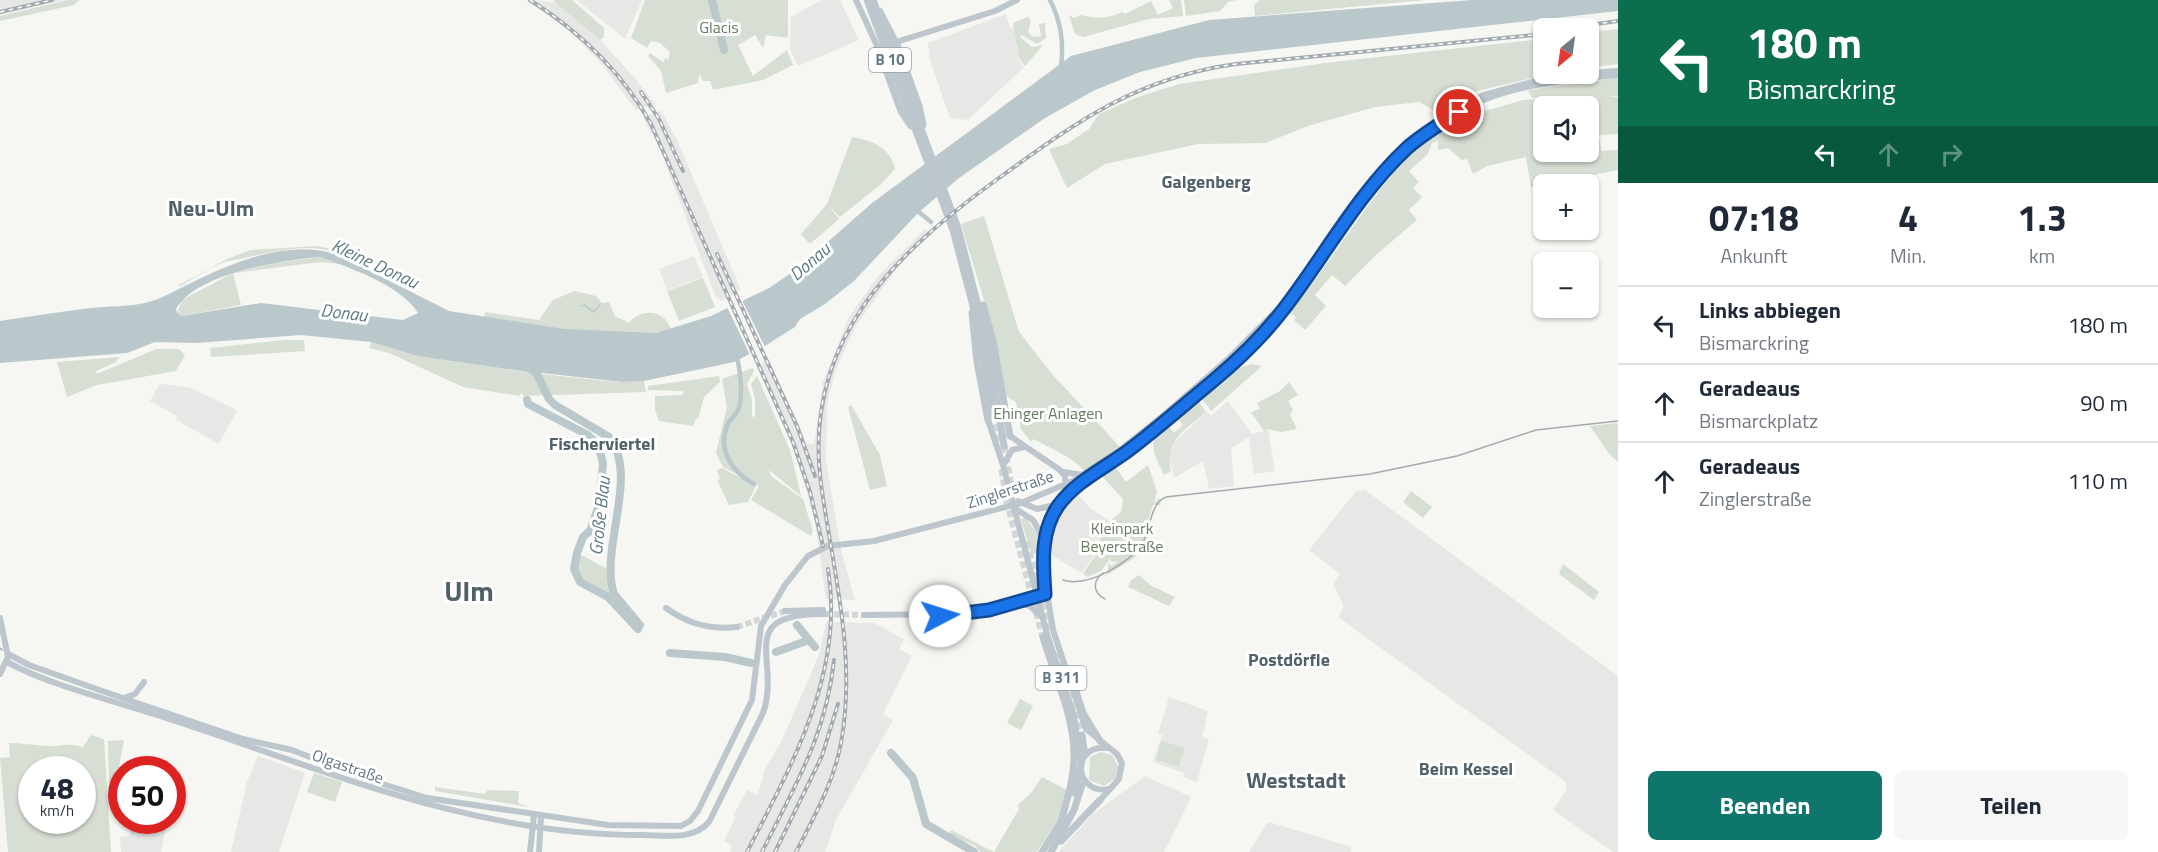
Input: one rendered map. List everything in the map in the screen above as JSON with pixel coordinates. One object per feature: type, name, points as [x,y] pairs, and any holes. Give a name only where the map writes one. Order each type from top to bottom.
[{"type":"highway","name":"B 10","points":[[867,0],[923,140],[976,295],[1002,449]]},
{"type":"highway","name":"B 10","points":[[873,0],[914,118]]},
{"type":"highway","points":[[894,43],[919,106],[923,140]]},
{"type":"highway","points":[[880,47],[901,111],[923,140]]},
{"type":"highway","name":"B 10","points":[[955,229],[972,304],[977,362],[991,417]]},
{"type":"highway","points":[[976,295],[983,303],[993,341],[1010,436]]},
{"type":"highway","points":[[1042,852],[1061,821],[1071,786],[1074,748],[1043,637]]},
{"type":"highway","points":[[1070,673],[1083,713],[1100,745]]},
{"type":"highway","points":[[1082,735],[1084,750]]},
{"type":"highway","name":"B 311","points":[[1061,821],[1070,804],[1081,766]]},
{"type":"highway","points":[[1051,852],[1074,810],[1082,785]]},
{"type":"highway","name":"B 311","points":[[1051,852],[1100,800]]},
{"type":"main road","points":[[856,0],[880,47]]},
{"type":"main road","points":[[880,10],[894,43],[995,12],[1017,0]]},
{"type":"main road","points":[[1599,73],[1618,73]]},
{"type":"main road","points":[[1435,126],[1467,108],[1499,95],[1553,82],[1618,73]]},
{"type":"main road","points":[[1435,126],[1456,108],[1484,95],[1533,82]]},
{"type":"main road","name":"Zinglerstraße","points":[[1062,502],[1076,487],[1138,440],[1274,322],[1337,233],[1398,157],[1435,126]]},
{"type":"main road","points":[[991,417],[1002,449],[1003,465],[1014,505],[1033,520],[1045,541]]},
{"type":"main road","points":[[1002,449],[1004,452],[1008,449],[1010,436],[1063,472],[1085,474]]},
{"type":"main road","name":"Zinglerstraße","points":[[685,825],[694,817],[752,700],[758,634],[771,608],[799,565],[812,553],[840,544],[881,540],[1014,505],[1066,484],[1138,440]]},
{"type":"main road","points":[[1003,465],[1012,450],[1024,447]]},
{"type":"main road","points":[[1014,505],[1037,509],[1062,502],[1066,484],[1063,472]]},
{"type":"main road","name":"B 311","points":[[1062,502],[1051,518],[1045,541],[1045,594],[1053,630],[1079,716],[1086,729],[1100,745],[1117,754],[1122,769],[1119,779],[1100,800]]},
{"type":"main road","name":"B 311","points":[[1014,505],[1037,597],[1074,716],[1081,766]]},
{"type":"main road","points":[[863,613],[951,615],[989,610],[1045,594]]},
{"type":"main road","points":[[1016,603],[1030,606],[1043,617]]},
{"type":"main road","points":[[666,608],[680,618],[698,625],[720,628],[737,627]]},
{"type":"main road","name":"Olgastraße","points":[[7,662],[118,704],[401,798],[542,829],[605,836],[692,834],[709,822],[765,708],[766,649],[770,631],[781,619],[825,612],[785,611]]},
{"type":"main road","points":[[0,618],[8,654],[7,662],[0,674]]},
{"type":"main road","name":"Olgastraße","points":[[8,654],[29,665],[243,739],[292,750],[397,789],[448,803],[620,827],[665,828],[685,825]]},
{"type":"main road","points":[[120,697],[133,695],[144,682]]},
{"type":"main road","points":[[1100,745],[1087,753],[1081,766],[1086,782],[1094,789],[1110,789]]},
{"type":"main road","points":[[530,852],[532,826],[538,815]]},
{"type":"main road","points":[[538,815],[542,829],[539,852]]},
{"type":"main road","points":[[665,828],[671,835]]},
{"type":"shaded area","points":[[0,0],[63,0],[0,15]]},
{"type":"shaded area","points":[[526,0],[556,2],[600,40],[655,104],[636,110],[600,62],[568,30]]},
{"type":"shaded area","points":[[577,0],[642,0],[625,39]]},
{"type":"shaded area","points":[[822,0],[840,0],[859,40],[798,66],[790,50],[791,17]]},
{"type":"shaded area","points":[[1006,14],[1010,28],[1014,27],[1018,58],[1024,67],[968,120],[950,118],[930,60],[928,43]]},
{"type":"shaded area","points":[[661,111],[677,140],[740,288],[739,292],[721,301],[715,295],[661,152],[643,117]]},
{"type":"shaded area","points":[[925,229],[931,234],[902,261],[855,327],[835,372],[827,405],[826,460],[841,550],[855,600],[826,599],[815,522],[806,488],[790,438],[757,367],[769,359],[806,443],[814,444],[823,382],[849,317],[878,276]]},
{"type":"shaded area","points":[[694,256],[703,277],[667,290],[659,269]]},
{"type":"shaded area","points":[[159,385],[191,388],[237,410],[219,444],[176,420],[177,416],[150,401]]},
{"type":"shaded area","points":[[1228,401],[1252,434],[1268,430],[1275,471],[1254,474],[1249,437],[1231,448],[1234,486],[1209,489],[1203,461],[1174,478],[1169,456],[1174,442],[1207,412],[1211,416]]},
{"type":"shaded area","points":[[1365,490],[1618,676],[1618,852],[1613,852],[1553,810],[1567,789],[1566,782],[1338,617],[1344,606],[1333,584],[1340,574],[1309,550],[1356,491]]},
{"type":"shaded area","points":[[1076,493],[1091,509],[1109,520],[1097,540],[1100,547],[1082,573],[1053,556],[1049,541],[1062,513]]},
{"type":"shaded area","points":[[826,622],[874,623],[904,639],[899,649],[912,656],[883,714],[893,720],[836,820],[825,852],[730,852],[732,846],[724,841],[735,818],[733,816],[747,790],[757,795],[765,769],[781,742],[811,674],[820,651]]},
{"type":"shaded area","points":[[1169,697],[1208,711],[1202,737],[1209,739],[1197,782],[1183,777],[1184,773],[1153,762],[1162,735],[1158,733]]},
{"type":"shaded area","points":[[258,756],[305,773],[279,852],[231,852],[247,782]]},
{"type":"shaded area","points":[[1145,776],[1191,797],[1164,852],[1058,852],[1093,814]]},
{"type":"shaded area","points":[[1268,822],[1352,847],[1350,852],[1249,852]]},
{"type":"shaded area","points":[[165,834],[161,852],[121,852],[120,837]]},
{"type":"green space","points":[[68,0],[79,0],[74,5],[0,21],[0,16]]},
{"type":"green space","points":[[553,0],[572,0],[604,28],[604,37],[600,40]]},
{"type":"green space","name":"Glacis","points":[[645,0],[788,0],[788,38],[766,35],[763,48],[755,35],[738,45],[753,76],[787,50],[793,65],[763,80],[713,90],[710,81],[703,81],[699,74],[698,83],[666,93],[661,71],[648,56],[650,53],[663,62],[666,58],[668,60],[670,52],[660,43],[651,41],[647,48],[631,38]]},
{"type":"green space","points":[[1169,0],[1181,0],[1183,16],[1149,19],[1083,37],[1075,34],[1069,15],[1074,18],[1081,15],[1102,18],[1122,12],[1125,14],[1151,1],[1158,15],[1173,8]]},
{"type":"green space","points":[[1184,0],[1236,0],[1228,2],[1220,11],[1186,16]]},
{"type":"green space","points":[[1260,0],[1425,0],[1255,16],[1254,5]]},
{"type":"green space","points":[[1028,17],[1031,20],[1028,32],[1033,37],[1041,36],[1039,24],[1045,23],[1046,38],[1037,44],[1022,35],[1020,37],[1032,47],[1043,45],[1025,66],[1019,58],[1013,23]]},
{"type":"green space","points":[[1618,29],[1618,64],[1599,67],[1599,31]]},
{"type":"green space","points":[[1533,40],[1533,78],[1477,91],[1437,112],[1419,102],[1375,107],[1311,125],[1265,143],[1198,144],[1105,164],[1067,188],[1049,149],[1067,144],[1089,129],[1099,114],[1138,97],[1179,84],[1333,62]]},
{"type":"green space","points":[[1618,78],[1618,96],[1607,97],[1618,97],[1618,134],[1599,135],[1599,96],[1533,96],[1532,98],[1528,90],[1573,84],[1599,84],[1599,81]]},
{"type":"green space","points":[[1533,99],[1533,162],[1599,162],[1599,135],[1601,151],[1618,150],[1618,170],[1598,174],[1533,174],[1533,187],[1531,187],[1526,157],[1487,166],[1473,174],[1467,159],[1462,160],[1448,148],[1438,150],[1438,141],[1432,143],[1428,154],[1409,171],[1419,182],[1413,188],[1422,197],[1409,210],[1417,220],[1376,255],[1345,286],[1332,275],[1315,295],[1326,306],[1305,330],[1294,320],[1296,317],[1289,312],[1367,207],[1417,147],[1457,115],[1461,118],[1523,100]]},
{"type":"green space","points":[[852,137],[879,146],[889,155],[895,169],[880,185],[840,217],[828,205],[839,219],[810,244],[801,234],[827,204]]},
{"type":"green space","name":"Ehinger Anlagen","points":[[984,216],[1019,332],[1052,374],[1121,448],[1085,472],[1061,453],[1033,439],[1031,442],[1021,429],[1016,402],[1003,394],[994,333],[961,224]]},
{"type":"green space","points":[[318,246],[336,250],[339,254],[326,250],[298,248],[224,262],[179,287],[179,285],[229,258],[251,250]]},
{"type":"green space","points":[[321,257],[340,264],[320,262],[234,273],[268,264]]},
{"type":"green space","points":[[233,273],[241,305],[182,316],[177,313],[182,300]]},
{"type":"green space","points":[[703,278],[715,307],[679,321],[667,291]]},
{"type":"green space","points":[[574,291],[596,296],[602,303],[609,302],[615,316],[629,323],[646,313],[659,315],[668,323],[671,330],[649,334],[602,334],[553,329],[484,317],[485,312],[539,320],[553,300]]},
{"type":"green space","points":[[304,340],[305,351],[211,357],[210,348]]},
{"type":"green space","points":[[371,342],[417,356],[532,373],[615,382],[644,381],[646,392],[524,396],[521,393],[520,396],[463,387],[389,353],[369,348]]},
{"type":"green space","points":[[156,349],[179,349],[185,355],[176,371],[97,385],[67,397],[57,362],[119,357],[116,362],[96,371],[97,374]]},
{"type":"green space","points":[[1252,364],[1262,366],[1211,411],[1200,396],[1218,388],[1239,368]]},
{"type":"green space","points":[[753,368],[754,371],[747,384],[752,400],[752,417],[755,416],[755,400],[751,384],[757,376],[790,450],[801,496],[769,470],[771,476],[803,499],[813,531],[811,536],[751,500],[759,486],[723,467],[716,453],[727,407],[722,379]]},
{"type":"green space","points":[[719,376],[720,382],[704,397],[698,419],[696,418],[693,426],[659,421],[655,410],[655,396],[683,395],[683,391],[648,390],[648,386]]},
{"type":"green space","points":[[1289,382],[1298,395],[1288,401],[1293,410],[1290,415],[1297,429],[1281,432],[1268,429],[1264,431],[1251,412],[1260,409],[1257,403],[1280,391]]},
{"type":"green space","points":[[1196,398],[1206,412],[1184,430],[1173,443],[1171,471],[1164,475],[1155,454],[1156,437],[1167,424],[1174,433],[1183,425],[1175,416]]},
{"type":"green space","points":[[851,405],[880,455],[887,486],[870,490],[848,407]]},
{"type":"green space","points":[[1618,423],[1618,462],[1610,455],[1590,426]]},
{"type":"green space","name":"Kleinpark Beyerstraße","points":[[1114,465],[1126,482],[1148,465],[1157,492],[1154,504],[1159,497],[1161,505],[1153,505],[1143,536],[1150,540],[1134,558],[1102,578],[1107,574],[1109,562],[1111,566],[1118,562],[1112,562],[1110,559],[1101,571],[1088,577],[1083,574],[1101,547],[1099,540],[1109,522],[1121,512],[1123,499],[1101,475]]},
{"type":"green space","points":[[722,468],[756,486],[748,502],[729,505],[717,480],[720,479],[717,470]]},
{"type":"green space","points":[[1411,491],[1432,507],[1423,518],[1403,502]]},
{"type":"green space","points":[[1025,517],[1038,535],[1041,553],[1031,554],[1021,519]]},
{"type":"green space","points":[[578,553],[609,570],[613,598],[590,587],[579,578],[576,564]]},
{"type":"green space","points":[[1563,564],[1599,592],[1594,600],[1559,574]]},
{"type":"green space","points":[[1139,575],[1150,585],[1175,597],[1169,606],[1128,587],[1131,580]]},
{"type":"green space","points":[[1020,699],[1033,706],[1021,730],[1007,723]]},
{"type":"green space","points":[[91,735],[104,739],[108,834],[110,834],[111,852],[8,852],[0,758],[10,757],[9,743],[44,746],[83,747]]},
{"type":"green space","points":[[124,740],[121,756],[108,756],[108,741]]},
{"type":"green space","points":[[1161,741],[1185,748],[1179,767],[1156,760]]},
{"type":"green space","points":[[1101,752],[1112,755],[1119,768],[1116,778],[1104,786],[1089,780],[1090,757]]},
{"type":"green space","points":[[314,773],[342,782],[335,802],[307,792]]},
{"type":"green space","points":[[1042,777],[1067,790],[1057,821],[1037,852],[994,852],[1019,809],[1018,805],[1031,793]]},
{"type":"green space","points":[[435,787],[485,794],[488,790],[519,791],[518,803],[529,807],[435,791]]},
{"type":"green space","points":[[951,830],[994,852],[980,852],[975,846],[949,834]]},
{"type":"water","name":"Donau","points":[[1472,0],[1618,0],[1618,11],[1555,18],[1533,18],[1533,20],[1196,58],[1140,72],[1095,90],[1045,118],[959,178],[919,212],[854,281],[825,304],[800,319],[795,327],[734,362],[644,381],[622,382],[542,373],[533,376],[528,372],[417,356],[371,342],[301,335],[196,343],[155,342],[127,353],[0,363],[0,321],[145,303],[243,261],[280,251],[299,249],[336,254],[449,311],[564,329],[656,333],[711,316],[769,288],[797,269],[872,203],[1071,56],[1209,20]],"holes":[[[321,257],[360,272],[400,294],[418,313],[403,320],[261,303],[182,316],[177,313],[176,309],[186,297],[202,286],[264,265]]]},
{"type":"pier","points":[[741,298],[766,349],[751,357],[726,305]]},
{"type":"waterway","points":[[712,0],[724,50]]},
{"type":"waterway","points":[[1050,0],[1061,32],[1061,67]]},
{"type":"waterway","points":[[919,212],[931,222]]},
{"type":"waterway","points":[[581,306],[585,305],[593,312],[600,305]]},
{"type":"waterway","points":[[736,354],[741,398],[738,410],[727,426],[724,444],[734,467],[754,484]]},
{"type":"waterway","name":"Große Blau","points":[[533,366],[548,397]]},
{"type":"waterway","name":"Große Blau","points":[[549,399],[555,405],[609,437],[618,453],[621,472],[620,492],[611,556],[611,576],[614,594],[640,625]]},
{"type":"waterway","points":[[527,400],[528,404],[588,435],[598,445],[603,463],[600,502],[590,531],[583,537],[574,569],[580,582],[608,597],[638,629]]},
{"type":"waterway","points":[[797,625],[809,640]]},
{"type":"waterway","points":[[776,652],[809,640],[815,647]]},
{"type":"waterway","points":[[670,653],[725,657],[751,663]]},
{"type":"waterway","name":"Große Blau","points":[[891,753],[913,778],[926,824],[974,852]]},
{"type":"tunnel","points":[[993,414],[998,444]]},
{"type":"tunnel","points":[[1004,446],[1012,491]]},
{"type":"tunnel","points":[[1002,469],[1007,501],[1043,637]]},
{"type":"tunnel","points":[[1026,542],[1051,629]]},
{"type":"tunnel","points":[[737,627],[785,611]]},
{"type":"tunnel","points":[[825,614],[864,615]]},
{"type":"tunnel","points":[[1057,652],[1082,735]]},
{"type":"tram line","points":[[1063,580],[1073,582],[1096,577],[1129,558],[1143,542],[1154,510],[1166,497],[1370,474],[1457,456],[1536,430],[1618,421]]},
{"type":"tram line","points":[[1103,573],[1099,576],[1095,587],[1098,594],[1105,599]]},
{"type":"railway","points":[[0,12],[52,0]]},
{"type":"railway","points":[[530,0],[566,25],[598,54],[627,87],[651,124],[793,442],[810,492],[823,546]]},
{"type":"railway","points":[[1599,24],[1618,21]]},
{"type":"railway","points":[[796,852],[834,772],[841,743],[845,710],[845,645],[842,613],[821,484],[819,433],[826,387],[841,344],[864,306],[892,271],[924,238],[960,207],[1056,138],[1110,104],[1168,80],[1236,64],[1533,35]]},
{"type":"railway","points":[[641,92],[659,119],[683,171]]},
{"type":"railway","points":[[717,254],[797,426],[815,476]]},
{"type":"railway","points":[[747,852],[797,751],[822,681],[829,644],[831,607],[828,569]]},
{"type":"railway","points":[[762,852],[797,782],[816,736],[824,713],[834,660]]},
{"type":"railway","points":[[775,852],[822,756],[838,704]]},
{"type":"district","name":"Galgenberg","points":[[1206,182]]},
{"type":"district","name":"Neu-Ulm","points":[[211,208]]},
{"type":"district","name":"Fischerviertel","points":[[602,444]]},
{"type":"district","name":"Ulm","points":[[469,591]]},
{"type":"district","name":"Postdörfle","points":[[1289,660]]},
{"type":"district","name":"Beim Kessel","points":[[1466,769]]},
{"type":"district","name":"Weststadt","points":[[1296,780]]},
{"type":"route","points":[[940,616],[989,610],[1045,594],[1045,541],[1051,518],[1060,504],[1080,484],[1127,451],[1213,381],[1263,334],[1289,302],[1323,251],[1398,157],[1435,126],[1459,112]]},
{"type":"water label","name":"Kleine Donau","points":[[375,264]]}]
